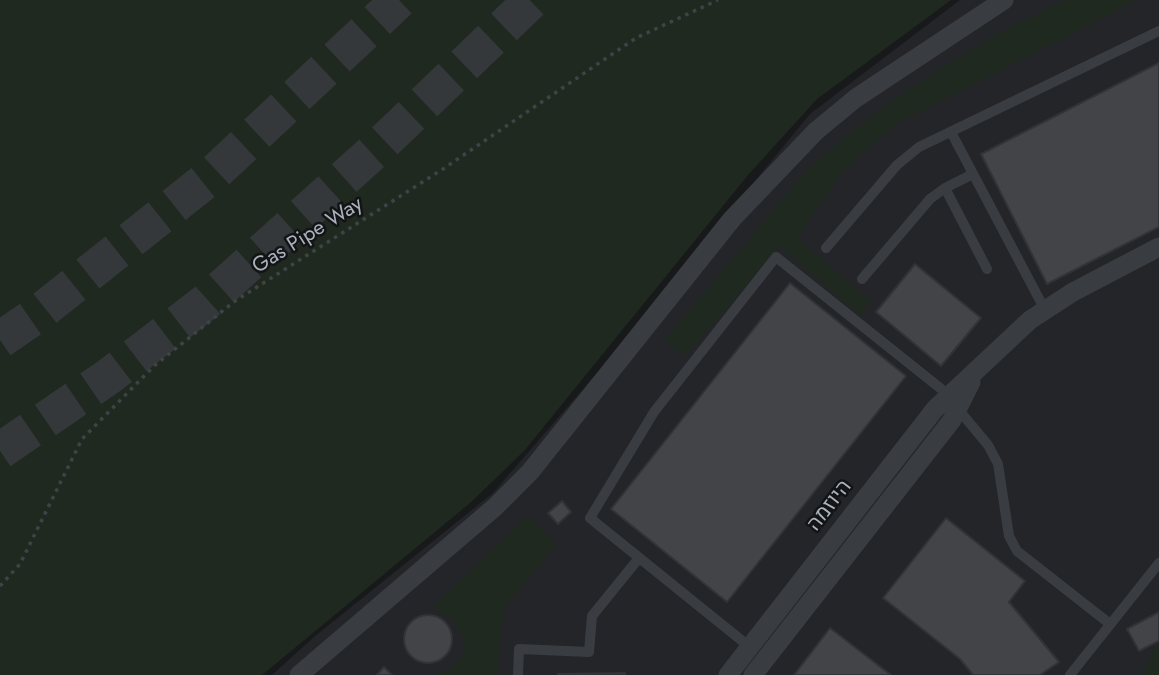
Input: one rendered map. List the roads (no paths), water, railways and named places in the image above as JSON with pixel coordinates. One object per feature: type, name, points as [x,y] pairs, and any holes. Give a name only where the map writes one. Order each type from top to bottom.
[{"type":"street","points":[[299,675],[495,507],[530,472],[732,219],[816,131],[856,99],[1004,0]]},
{"type":"street","name":"היוזמה","points":[[753,675],[976,371],[1045,310],[1159,247]]},
{"type":"street","name":"היוזמה","points":[[728,675],[934,409],[953,402]]},
{"type":"lane","points":[[826,248],[897,165],[919,147],[1159,31]]},
{"type":"lane","points":[[950,132],[1045,310]]},
{"type":"lane","points":[[862,279],[930,199],[973,174]]},
{"type":"lane","points":[[945,188],[987,270]]},
{"type":"lane","points":[[766,659],[590,518],[653,412],[776,257],[953,402],[988,445],[998,464],[1009,536],[1017,551],[1110,624]]},
{"type":"lane","points":[[518,675],[519,649],[589,652],[592,616],[639,558]]},
{"type":"lane","points":[[1070,675],[1159,563]]},
{"type":"tunnel","points":[[0,340],[39,313],[210,177],[399,0]]},
{"type":"tunnel","points":[[0,451],[108,377],[206,302],[372,153],[532,0]]}]
